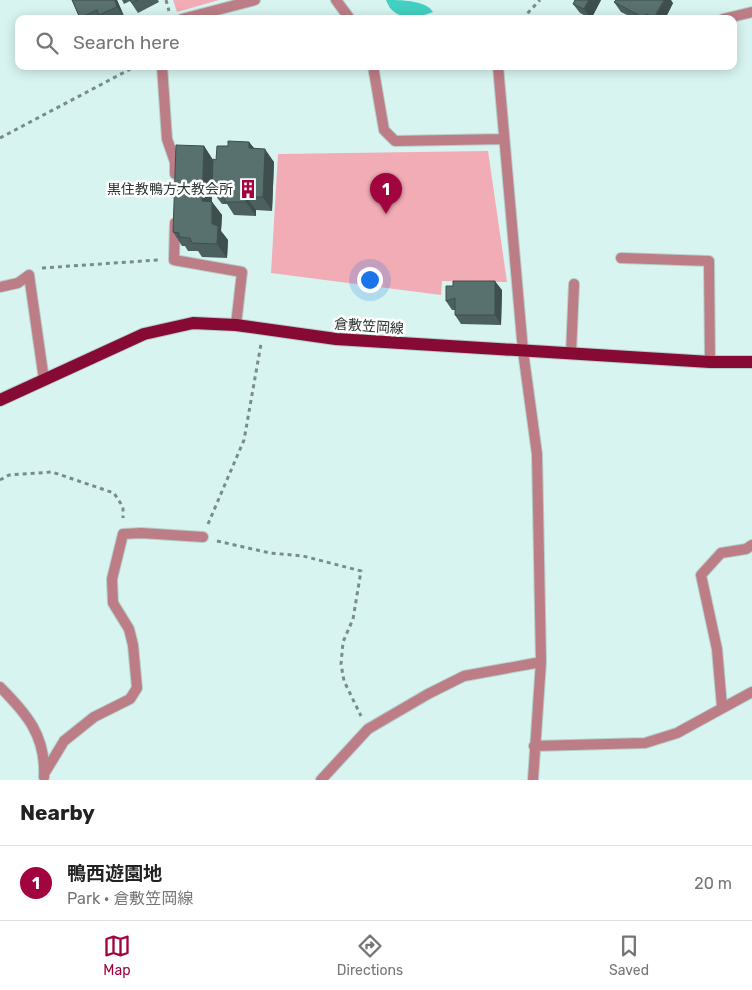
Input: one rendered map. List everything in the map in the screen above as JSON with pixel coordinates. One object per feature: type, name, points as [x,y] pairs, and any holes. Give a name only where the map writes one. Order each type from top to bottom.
[{"type":"main road","name":"倉敷笠岡線","points":[[0,400],[144,334],[193,323],[236,325],[336,339],[710,362],[752,362]]},
{"type":"street","points":[[197,15],[255,0]]},
{"type":"street","points":[[336,0],[347,15]]},
{"type":"street","points":[[737,16],[752,12]]},
{"type":"street","points":[[162,70],[167,139],[176,162],[176,189]]},
{"type":"street","points":[[374,70],[384,130],[394,141],[504,139]]},
{"type":"street","points":[[498,70],[523,351],[537,454],[541,662],[533,780]]},
{"type":"street","points":[[175,216],[174,260],[242,272],[236,325]]},
{"type":"street","points":[[621,258],[709,262],[710,362]]},
{"type":"street","points":[[0,287],[18,283],[29,275],[44,380]]},
{"type":"street","points":[[571,354],[574,284]]},
{"type":"street","points":[[44,777],[64,741],[94,717],[130,699],[137,688],[133,645],[129,629],[113,603],[112,579],[123,534],[141,533],[203,537]]},
{"type":"street","points":[[722,707],[717,649],[701,575],[721,553],[746,549],[752,545]]},
{"type":"street","points":[[321,780],[368,729],[464,676],[541,662]]},
{"type":"street","points":[[0,687],[22,709],[36,729],[44,777]]},
{"type":"street","points":[[534,746],[645,743],[677,733],[752,692]]},
{"type":"path","points":[[526,15],[540,0]]},
{"type":"path","points":[[0,138],[128,70]]},
{"type":"path","points":[[29,275],[43,268],[116,262],[174,260]]},
{"type":"path","points":[[264,329],[244,440],[203,537],[270,553],[303,556],[361,571],[353,619],[343,642],[341,664],[344,681],[368,729]]},
{"type":"path","points":[[0,480],[9,475],[52,472],[114,493],[123,507],[123,534]]},
{"type":"shaded area","points":[[173,0],[219,0],[177,12]]},
{"type":"shaded area","points":[[488,151],[507,282],[442,281],[441,295],[271,273],[278,154]]},
{"type":"water","points":[[386,0],[405,1],[425,5],[433,12],[422,15],[399,15],[389,7]]},
{"type":"building","points":[[72,0],[115,0],[117,7],[99,15],[97,10],[86,15],[79,15]]},
{"type":"building","points":[[575,0],[589,0],[584,9],[573,4]]},
{"type":"building","points":[[616,0],[664,0],[656,15],[638,15],[614,2]]},
{"type":"building","name":"黒住教鴨方大教会所","points":[[228,141],[249,142],[249,148],[265,149],[263,197],[246,197],[246,202],[225,202],[225,191],[212,191],[213,159],[216,160],[217,146],[228,146]]},
{"type":"building","points":[[176,145],[204,146],[202,201],[212,202],[212,224],[218,226],[217,244],[192,243],[190,238],[179,237],[179,233],[173,232]]},
{"type":"building","points":[[453,281],[495,281],[495,315],[455,315],[455,298],[446,301],[446,286],[453,286]]},
{"type":"place","name":"黒住教鴨方大教会所","points":[[248,189]]},
{"type":"place","name":"鴨西遊園地","points":[[386,214]]}]
